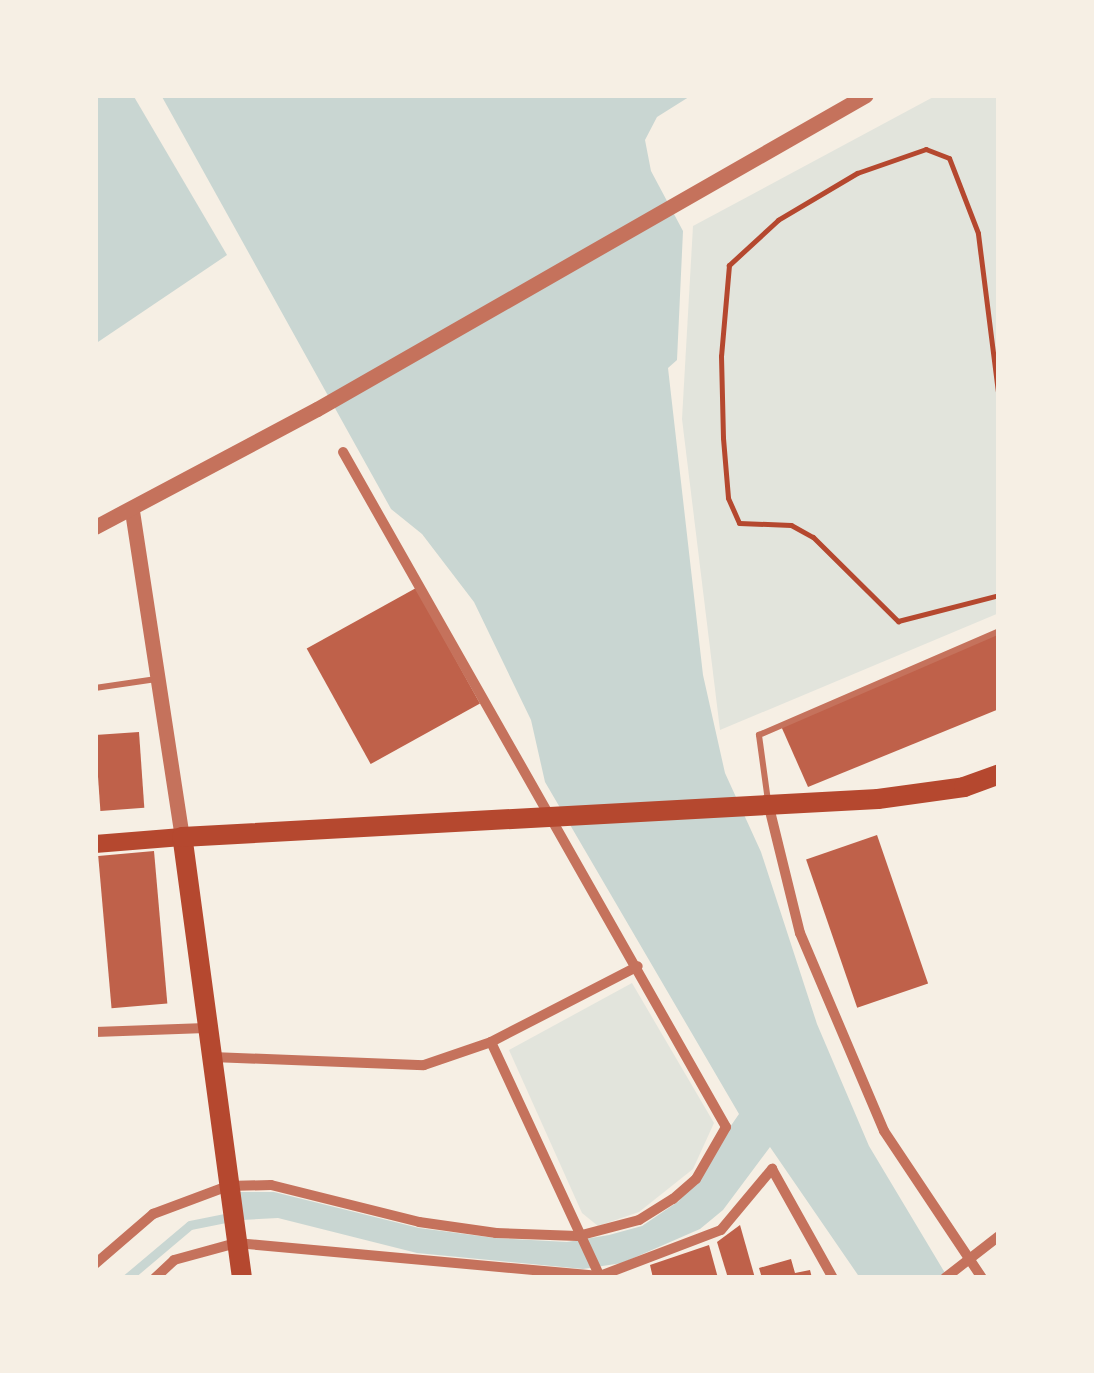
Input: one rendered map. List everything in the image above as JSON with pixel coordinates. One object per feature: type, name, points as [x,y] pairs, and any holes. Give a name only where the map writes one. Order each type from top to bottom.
[{"type":"main road","points":[[95,844],[765,807],[947,789],[999,774]]},
{"type":"main road","points":[[182,837],[242,1278]]},
{"type":"street","points":[[95,527],[132,512],[326,404],[866,95]]},
{"type":"street","points":[[95,1264],[153,1214],[228,1186],[272,1185],[419,1222],[496,1233],[578,1236],[639,1220],[673,1199],[696,1179],[726,1127],[558,817],[343,452]]},
{"type":"street","points":[[132,512],[182,837]]},
{"type":"street","points":[[765,807],[800,932],[876,1114],[982,1278]]},
{"type":"street","points":[[210,1057],[424,1064],[491,1042],[638,966]]},
{"type":"street","points":[[95,1032],[206,1028]]},
{"type":"street","points":[[491,1042],[600,1277]]},
{"type":"street","points":[[154,1278],[174,1260],[236,1244],[600,1277],[721,1230],[772,1169],[833,1278]]},
{"type":"street","points":[[946,1278],[999,1236]]},
{"type":"lane","points":[[765,807],[759,736],[999,632]]},
{"type":"lane","points":[[95,688],[157,679]]},
{"type":"path","points":[[999,400],[978,233],[949,158],[926,148],[856,173],[778,220],[729,265],[721,356],[723,438],[728,498],[738,523],[790,525],[813,537],[898,620],[999,595]]},
{"type":"shaded area","points":[[95,95],[133,95],[227,255],[95,344]]},
{"type":"shaded area","points":[[161,95],[692,95],[657,117],[645,140],[651,171],[683,231],[677,360],[668,368],[703,675],[725,773],[761,852],[817,1024],[869,1146],[948,1278],[860,1278],[770,1147],[723,1210],[700,1229],[622,1263],[583,1269],[417,1253],[278,1218],[242,1220],[238,1192],[274,1192],[419,1228],[495,1238],[567,1242],[609,1235],[642,1226],[679,1201],[739,1114],[545,782],[531,720],[474,602],[422,534],[391,509]]},
{"type":"shaded area","points":[[937,95],[999,95],[999,613],[720,730],[682,419],[693,226]]},
{"type":"shaded area","points":[[632,983],[714,1123],[693,1169],[639,1212],[598,1226],[582,1213],[509,1050]]},
{"type":"building","points":[[416,588],[480,703],[371,764],[307,649]]},
{"type":"building","points":[[999,631],[999,709],[808,787],[781,726]]},
{"type":"building","points":[[139,732],[144,808],[100,811],[95,735]]},
{"type":"building","points":[[877,835],[928,983],[857,1008],[806,859]]},
{"type":"building","points":[[154,851],[167,1003],[112,1008],[98,856]]},
{"type":"building","points":[[740,1225],[755,1278],[728,1278],[717,1242]]},
{"type":"building","points":[[709,1245],[718,1278],[653,1278],[650,1265]]},
{"type":"building","points":[[791,1259],[795,1273],[810,1270],[812,1278],[762,1278],[759,1268]]},
{"type":"waterway","points":[[127,1278],[190,1225],[235,1216]]}]
